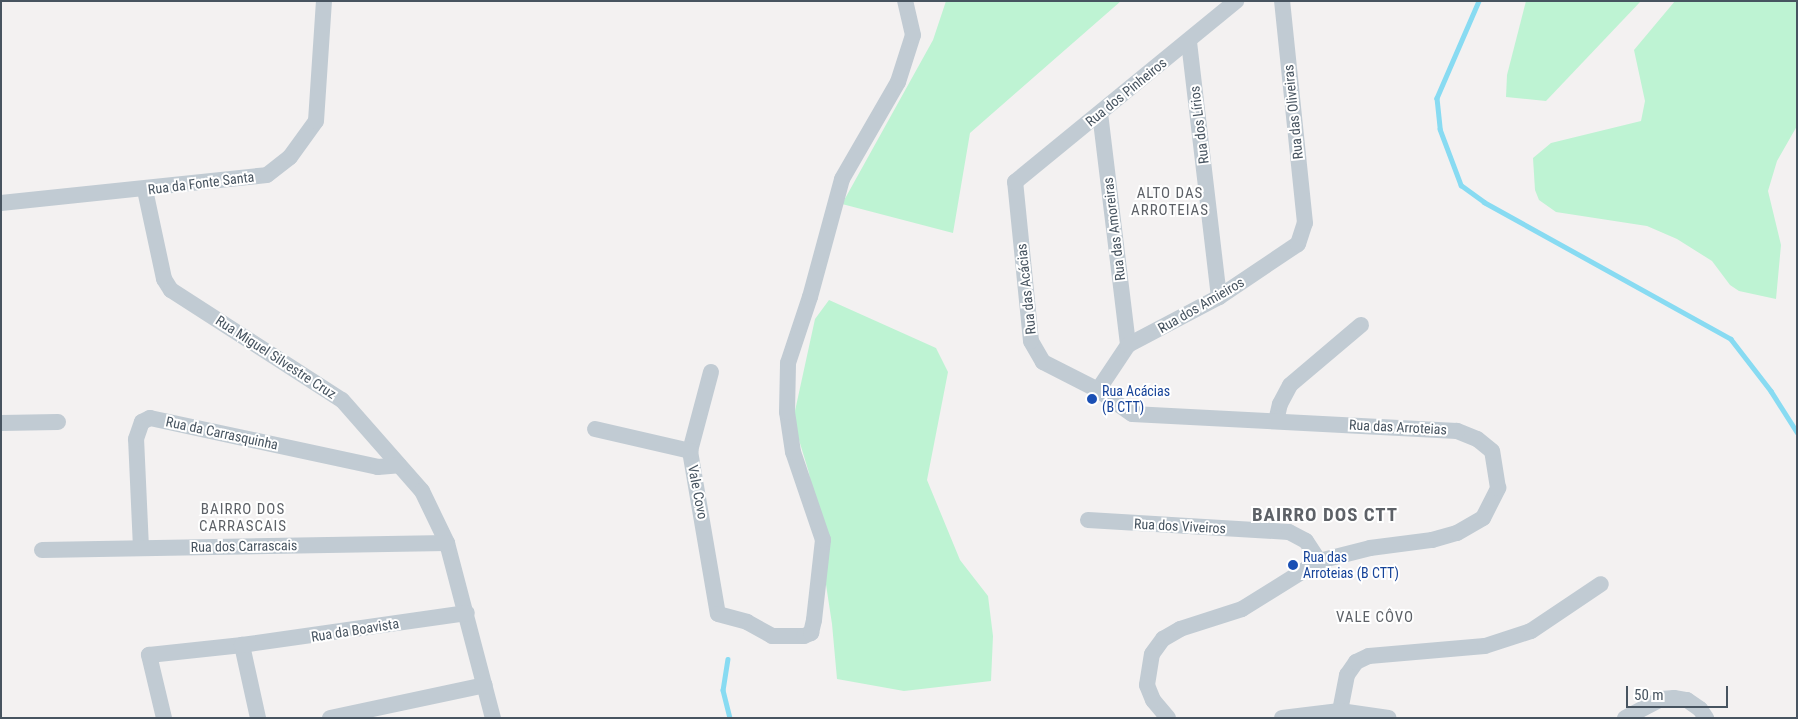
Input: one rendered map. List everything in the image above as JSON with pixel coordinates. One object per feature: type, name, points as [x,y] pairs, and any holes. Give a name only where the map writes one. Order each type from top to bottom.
[{"type":"street","name":"Rua da Fonte Santa","points":[[1,203],[145,190],[267,175],[290,157],[316,121],[324,1]]},
{"type":"street","name":"Vale Covo","points":[[711,372],[690,452],[718,614],[747,622],[772,636],[792,638],[811,633],[823,540],[793,452],[787,412],[788,363],[810,298],[842,179],[898,82],[913,35],[906,1]]},
{"type":"street","name":"Rua dos Pinheiros","points":[[1015,182],[1189,42],[1236,1]]},
{"type":"street","name":"Rua das Oliveiras","points":[[1282,1],[1305,223]]},
{"type":"street","name":"Rua dos Lírios","points":[[1189,42],[1219,297]]},
{"type":"street","name":"Rua das Amoreiras","points":[[1100,113],[1128,345]]},
{"type":"street","name":"Rua das Acácias","points":[[1015,182],[1031,341],[1043,362],[1098,390]]},
{"type":"street","name":"Rua Miguel Silvestre Cruz","points":[[145,190],[164,278],[171,290],[342,400],[399,465],[432,507],[447,543],[467,612],[493,718]]},
{"type":"street","name":"Rua dos Amieiros","points":[[1098,390],[1128,345],[1219,297],[1298,244],[1305,223]]},
{"type":"street","points":[[1276,421],[1280,404],[1290,386],[1361,325]]},
{"type":"street","name":"Rua das Arroteias","points":[[1098,390],[1132,414],[1457,431],[1477,439],[1492,451],[1498,488],[1483,518],[1471,526],[1432,540],[1370,548],[1319,561],[1242,609],[1180,629],[1163,639],[1152,654],[1147,685],[1153,700],[1168,718]]},
{"type":"street","name":"Rua da Carrasquinha","points":[[140,548],[136,439],[142,422],[150,418],[378,467],[399,465]]},
{"type":"street","points":[[1,424],[58,422]]},
{"type":"street","points":[[595,429],[690,452]]},
{"type":"street","name":"Rua dos Viveiros","points":[[1088,520],[1289,532],[1306,541],[1319,561]]},
{"type":"street","name":"Rua dos Carrascais","points":[[42,550],[447,543]]},
{"type":"street","points":[[1340,710],[1347,675],[1356,662],[1369,656],[1485,646],[1531,631],[1601,584]]},
{"type":"street","name":"Rua da Boavista","points":[[164,718],[149,655],[242,646],[467,612]]},
{"type":"street","points":[[242,646],[258,718]]},
{"type":"street","points":[[330,718],[485,685]]},
{"type":"street","points":[[1625,718],[1661,699],[1674,698],[1687,700],[1700,708],[1706,718]]},
{"type":"street","points":[[1282,718],[1340,710],[1389,718]]},
{"type":"green space","points":[[946,1],[1121,1],[970,133],[953,233],[842,204],[933,40]]},
{"type":"green space","points":[[1526,1],[1641,1],[1546,101],[1506,97],[1507,75]]},
{"type":"green space","points":[[1675,1],[1797,1],[1797,126],[1777,161],[1768,191],[1781,245],[1776,299],[1739,291],[1730,285],[1712,261],[1677,239],[1647,226],[1556,212],[1539,200],[1535,190],[1533,158],[1551,143],[1641,121],[1645,101],[1634,50]]},
{"type":"green space","points":[[829,300],[936,348],[948,372],[927,480],[960,560],[988,596],[993,636],[991,681],[904,691],[837,679],[832,624],[809,473],[793,420],[815,319]]},
{"type":"waterway","points":[[1479,1],[1437,98],[1440,129],[1461,185],[1484,202],[1731,339],[1771,391],[1797,432]]},
{"type":"waterway","points":[[728,659],[723,690],[730,718]]},
{"type":"place","name":"Rua Acácias (B CTT)","points":[[1092,399]]},
{"type":"place","name":"Rua das Arroteias (B CTT)","points":[[1293,565]]},
{"type":"district","name":"ALTO DAS ARROTEIAS","points":[[1170,202]]},
{"type":"district","name":"BAIRRO DOS CTT","points":[[1325,515]]},
{"type":"district","name":"BAIRRO DOS CARRASCAIS","points":[[243,518]]},
{"type":"district","name":"VALE CÔVO","points":[[1375,618]]}]
